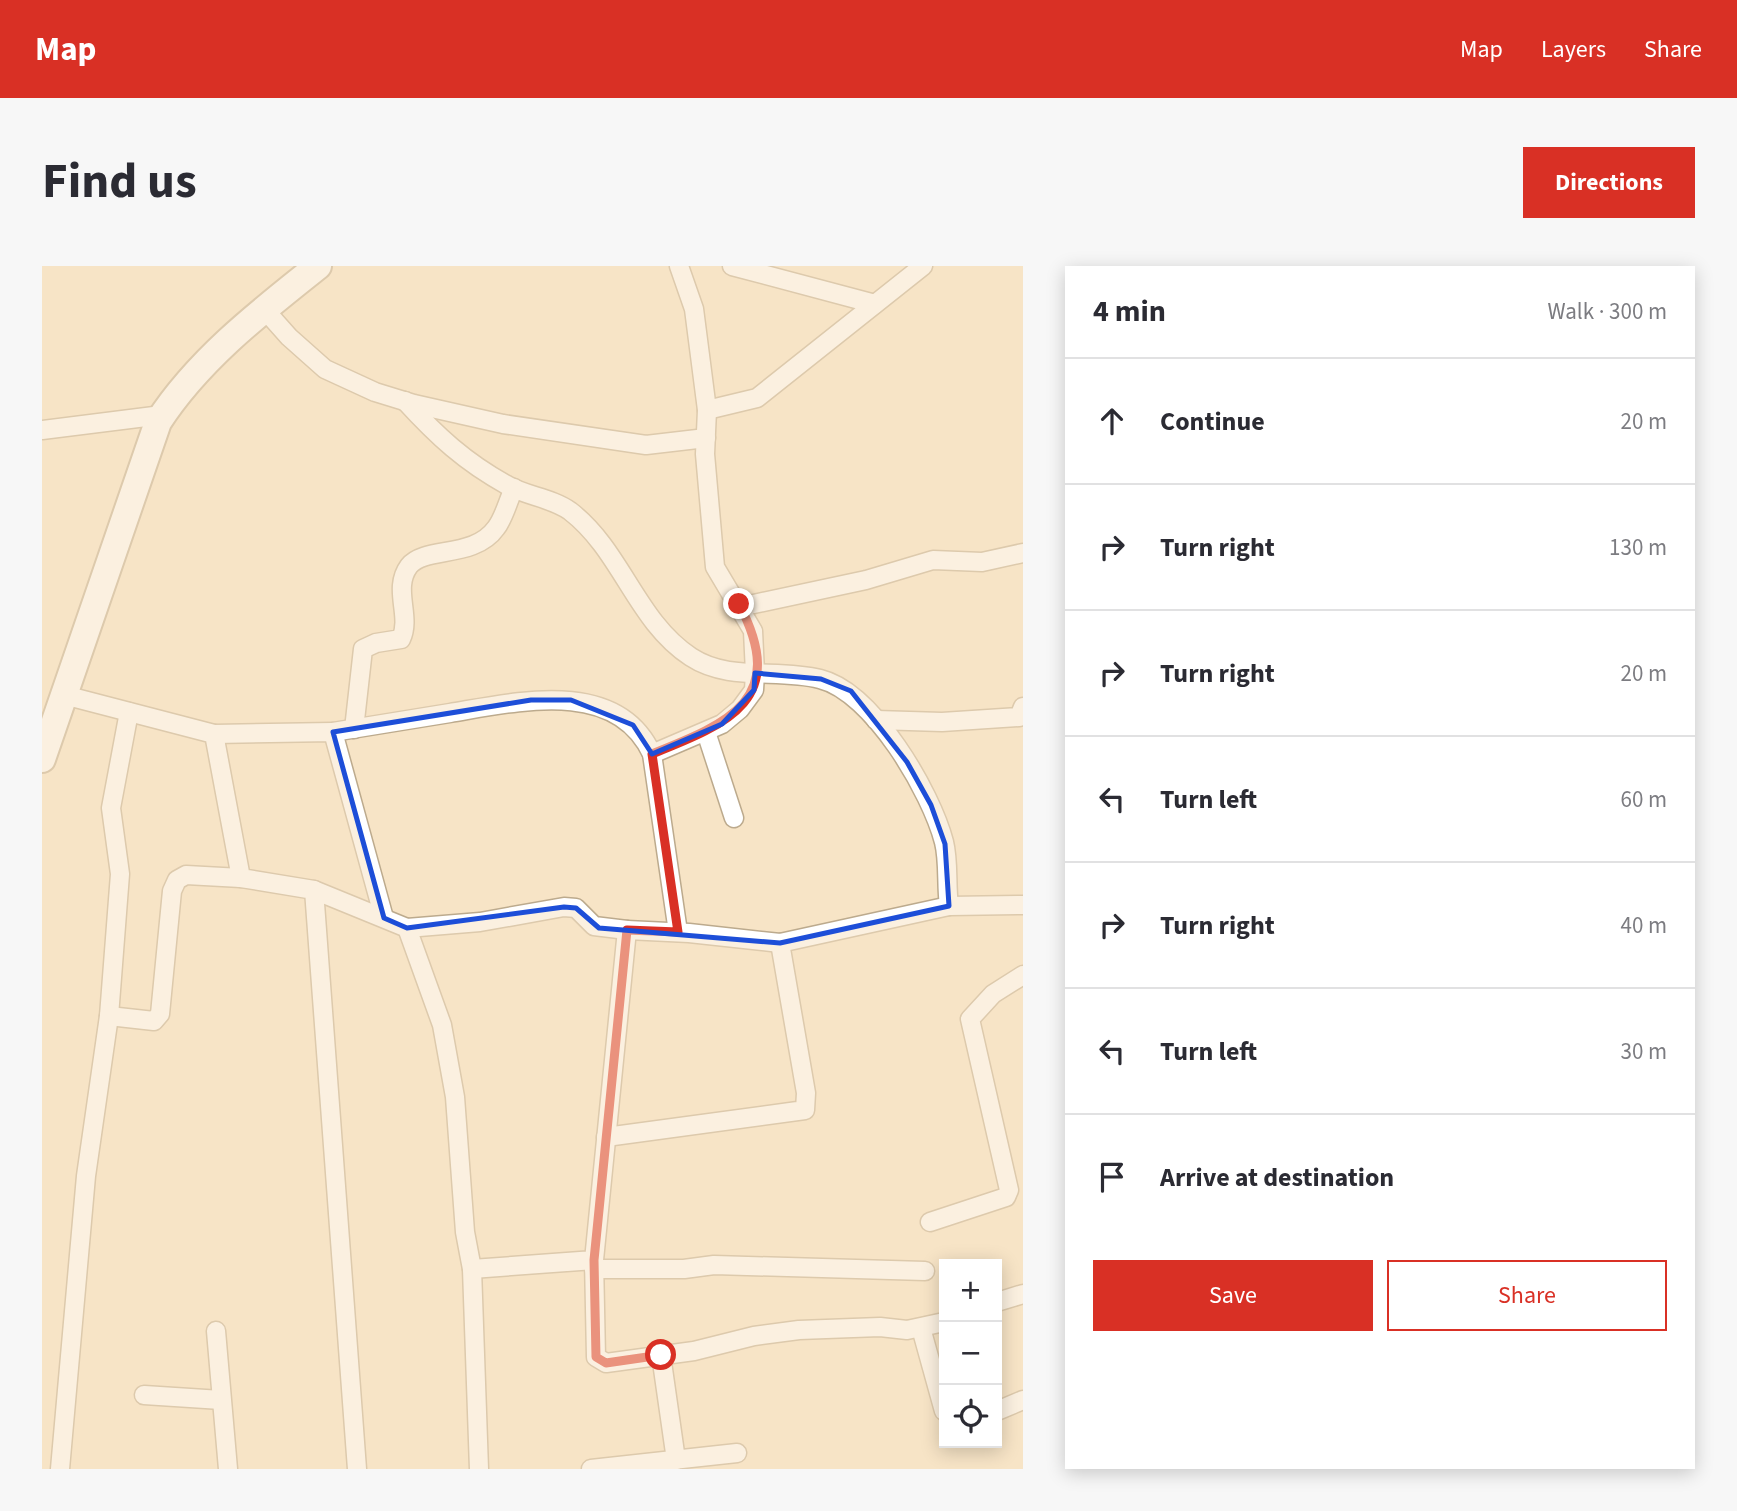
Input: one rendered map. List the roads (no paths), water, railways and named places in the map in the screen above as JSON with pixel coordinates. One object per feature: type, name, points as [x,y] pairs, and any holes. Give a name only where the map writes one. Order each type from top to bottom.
[{"type":"street","points":[[42,759],[162,415],[185,383],[318,266]]},
{"type":"street","points":[[652,754],[706,732],[740,709],[754,690],[755,673],[753,631],[715,567],[706,438],[708,410],[694,309],[679,266]]},
{"type":"street","points":[[732,266],[875,304]]},
{"type":"street","points":[[708,410],[757,398],[923,266]]},
{"type":"street","points":[[265,310],[289,337],[325,369],[375,392],[405,401],[503,424],[646,445],[706,438]]},
{"type":"street","points":[[405,401],[458,455],[513,488],[570,510],[607,549],[644,610],[674,646],[703,665],[821,679],[851,691],[907,762],[931,805],[945,844],[949,906]]},
{"type":"street","points":[[42,430],[162,415]]},
{"type":"street","points":[[354,729],[363,649],[376,643],[401,639],[404,631],[401,589],[404,574],[412,562],[424,555],[452,553],[469,547],[496,529],[513,488]]},
{"type":"street","points":[[749,605],[856,583],[933,559],[982,562],[1023,553]]},
{"type":"street","points":[[64,695],[214,734],[333,732],[531,700],[571,700],[590,704],[633,725],[645,737],[652,754],[678,932]]},
{"type":"street","points":[[876,720],[975,722],[1019,717],[1023,707]]},
{"type":"street","points":[[60,1469],[86,1176],[109,1016],[120,874],[111,808],[130,712]]},
{"type":"street","points":[[333,732],[384,918]]},
{"type":"street","points":[[706,732],[734,818]]},
{"type":"street","points":[[214,734],[242,878]]},
{"type":"street","points":[[109,1016],[154,1021],[160,1014],[172,891],[177,880],[186,875],[242,878],[314,890],[407,928],[480,922],[564,907],[576,908],[594,926],[780,943],[949,906],[1023,905]]},
{"type":"street","points":[[314,890],[357,1469]]},
{"type":"street","points":[[407,928],[442,1025],[455,1097],[465,1232],[472,1269],[479,1469]]},
{"type":"street","points":[[627,930],[594,1264],[596,1357],[606,1363],[799,1330],[921,1328],[939,1323]]},
{"type":"street","points":[[606,1137],[805,1110],[806,1093],[780,943]]},
{"type":"street","points":[[930,1222],[1006,1197],[1009,1190],[970,1019],[993,994],[1023,975]]},
{"type":"street","points":[[472,1269],[594,1264],[684,1269],[714,1265],[925,1271]]},
{"type":"street","points":[[1002,1300],[1023,1294]]},
{"type":"street","points":[[921,1328],[939,1393]]},
{"type":"street","points":[[216,1331],[228,1469]]},
{"type":"street","points":[[661,1355],[676,1460]]},
{"type":"street","points":[[144,1395],[221,1400]]},
{"type":"street","points":[[1002,1409],[1023,1400]]},
{"type":"street","points":[[591,1469],[737,1453]]}]
